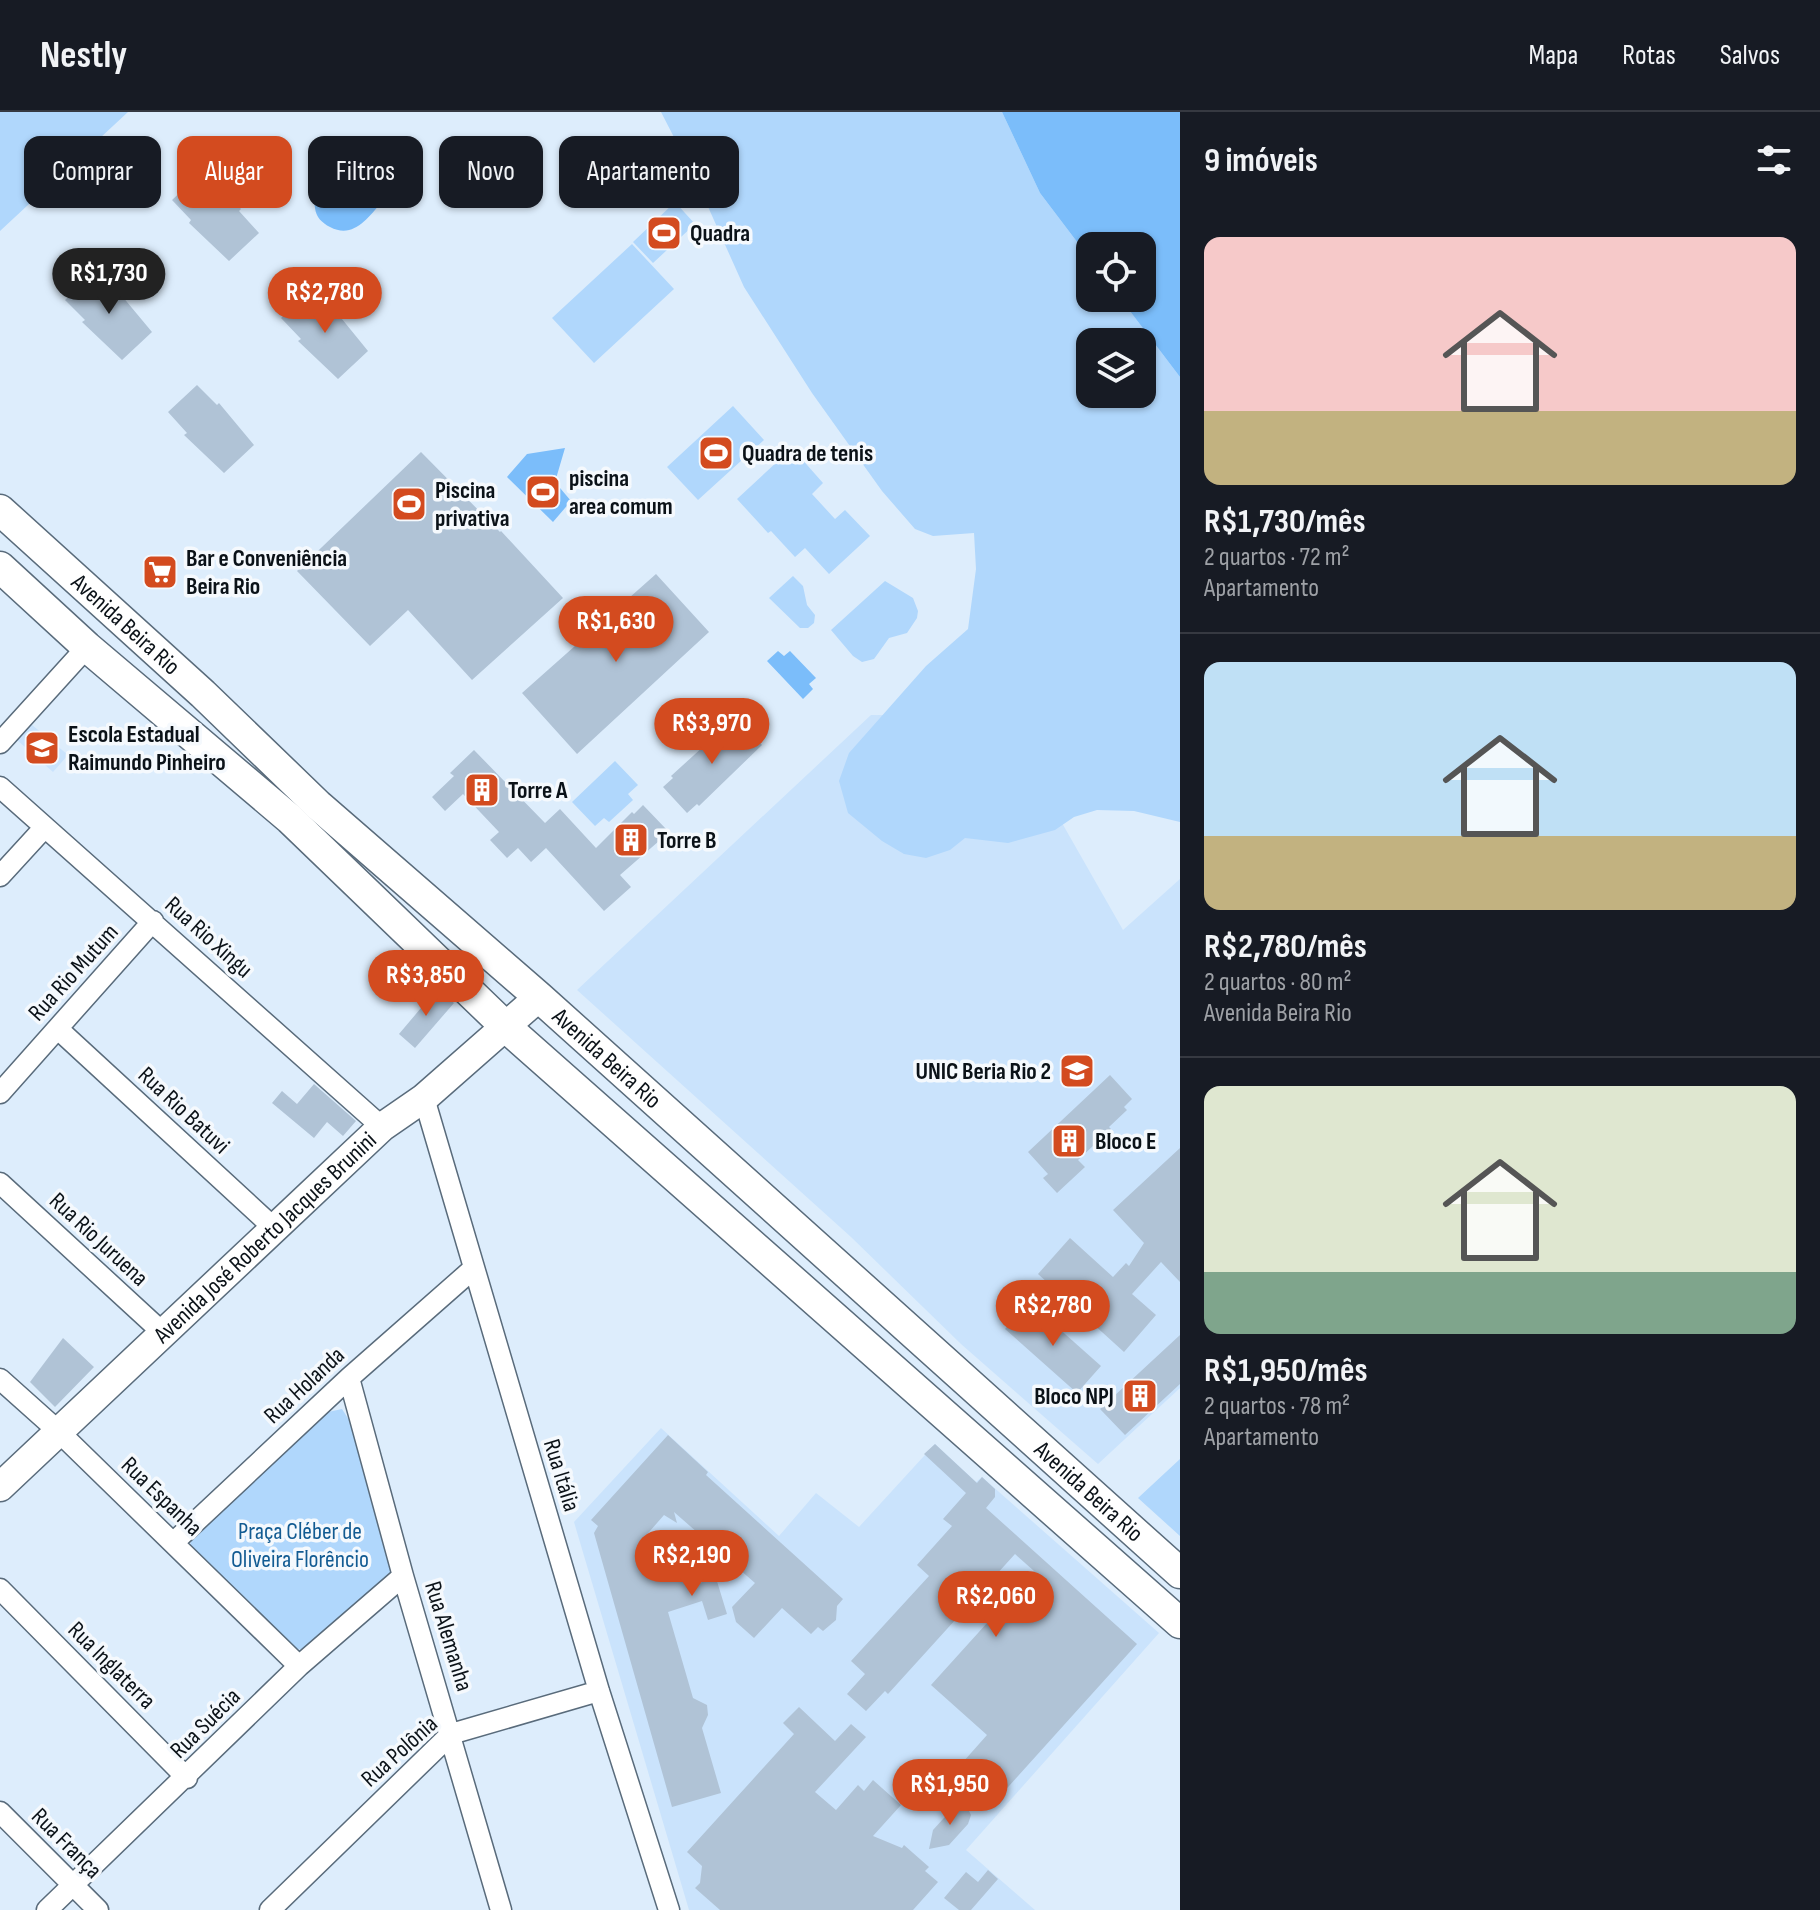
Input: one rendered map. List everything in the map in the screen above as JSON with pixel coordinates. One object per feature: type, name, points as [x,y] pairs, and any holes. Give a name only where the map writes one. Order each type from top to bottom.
[{"type":"main road","name":"Avenida Beira Rio","points":[[0,510],[203,694],[318,805],[539,997],[1180,1573]]},
{"type":"main road","name":"Avenida Beira Rio","points":[[0,567],[87,647],[290,819],[507,1028],[1180,1623]]},
{"type":"main road","points":[[290,819],[310,819],[316,816],[318,805]]},
{"type":"main road","name":"Avenida José Roberto Jacques Brunini","points":[[0,1487],[382,1127],[424,1098],[539,997]]},
{"type":"main road","points":[[806,1293],[812,1273],[832,1262]]},
{"type":"street","points":[[0,743],[87,647]]},
{"type":"street","name":"Rua Rio Xingu","points":[[0,787],[382,1127]]},
{"type":"street","points":[[0,876],[44,828]]},
{"type":"street","name":"Rua Rio Mutum","points":[[0,1093],[153,921]]},
{"type":"street","name":"Rua Rio Batuvi","points":[[58,1029],[274,1228]]},
{"type":"street","name":"Rua Itália","points":[[424,1098],[599,1691],[669,1910]]},
{"type":"street","name":"Rua Rio Juruena","points":[[0,1183],[162,1332]]},
{"type":"street","name":"Rua Holanda","points":[[173,1543],[349,1378],[474,1268]]},
{"type":"street","name":"Rua Alemanha","points":[[349,1378],[499,1909]]},
{"type":"street","name":"Rua Espanha","points":[[0,1379],[57,1430],[299,1666]]},
{"type":"street","name":"Rua Suécia","points":[[47,1910],[187,1778],[299,1666],[403,1576]]},
{"type":"street","name":"Rua Inglaterra","points":[[0,1589],[187,1778]]},
{"type":"street","name":"Rua Polônia","points":[[270,1910],[451,1734],[599,1691]]},
{"type":"street","name":"Rua França","points":[[0,1812],[98,1910]]},
{"type":"shaded area","points":[[1002,112],[1180,112],[1180,377],[1156,345],[1156,328],[1143,328],[1131,312],[1156,312],[1156,232],[1076,232],[1076,241],[1040,193]]},
{"type":"shaded area","points":[[316,208],[376,208],[359,226],[346,231],[330,227],[317,214]]},
{"type":"shaded area","name":"piscina area comum","points":[[565,448],[555,482],[571,501],[553,522],[507,477],[527,454]]},
{"type":"shaded area","points":[[778,651],[784,656],[790,651],[816,678],[809,684],[813,689],[803,699],[767,661]]},
{"type":"shaded area","points":[[871,715],[1001,716],[1123,930],[1180,879],[1180,1388],[1098,1464],[961,1344],[851,1237],[577,990]]},
{"type":"shaded area","name":"Escola Estadual Raimundo Pinheiro","points":[[31,724],[68,755],[53,772],[17,740]]},
{"type":"shaded area","points":[[661,1428],[779,1536],[816,1493],[859,1527],[935,1444],[976,1482],[982,1477],[1159,1633],[966,1850],[1035,1910],[689,1910],[574,1522]]},
{"type":"green space","points":[[0,112],[128,112],[102,136],[24,136],[25,208],[0,231]]},
{"type":"green space","points":[[661,112],[1002,112],[1040,193],[1076,241],[1076,312],[1131,312],[1143,328],[1076,328],[1076,408],[1156,408],[1156,345],[1180,377],[1180,822],[1134,811],[1097,810],[1074,817],[1055,830],[1008,843],[965,838],[950,850],[926,858],[904,854],[882,841],[848,813],[839,781],[849,753],[926,666],[968,629],[976,569],[974,533],[933,536],[915,529],[882,491],[812,393],[744,287],[709,208],[739,208],[739,136],[673,136]]},
{"type":"green space","name":"Quadra","points":[[669,208],[680,208],[695,224],[653,263],[633,242]]},
{"type":"green space","points":[[632,244],[674,289],[594,363],[552,318]]},
{"type":"green space","name":"Quadra de tenis","points":[[733,406],[764,440],[698,500],[667,467]]},
{"type":"green space","points":[[792,448],[823,483],[812,494],[835,519],[845,510],[870,536],[829,574],[805,548],[795,557],[737,499]]},
{"type":"green space","points":[[793,576],[803,586],[807,605],[815,615],[814,623],[808,628],[800,628],[769,598]]},
{"type":"green space","points":[[885,581],[913,598],[917,618],[907,633],[889,638],[874,659],[862,662],[831,630]]},
{"type":"green space","points":[[615,761],[638,785],[628,794],[633,800],[609,822],[604,818],[595,826],[572,802]]},
{"type":"green space","name":"Praça Cléber de Oliveira Florêncio","points":[[342,1409],[351,1423],[393,1559],[393,1570],[304,1649],[292,1650],[190,1548],[191,1539],[319,1414]]},
{"type":"green space","points":[[1180,1459],[1180,1536],[1138,1498]]},
{"type":"building","points":[[180,208],[240,208],[239,211],[259,233],[229,261],[189,223],[191,220]]},
{"type":"building","points":[[95,272],[115,292],[117,290],[152,332],[122,360],[82,322],[85,320],[65,300]]},
{"type":"building","points":[[311,290],[330,311],[333,308],[368,351],[338,379],[298,341],[301,339],[281,318]]},
{"type":"building","points":[[197,385],[217,405],[219,403],[254,445],[224,473],[184,435],[187,433],[168,412]]},
{"type":"building","points":[[421,452],[563,598],[472,680],[408,610],[370,646],[297,571]]},
{"type":"building","points":[[656,574],[709,632],[577,754],[522,693]]},
{"type":"building","points":[[738,719],[762,745],[699,806],[697,804],[687,813],[663,787],[727,725],[729,727]]},
{"type":"building","points":[[474,750],[545,823],[560,809],[596,848],[643,805],[667,830],[659,841],[620,875],[631,887],[604,911],[546,848],[531,862],[518,848],[507,858],[490,840],[499,832],[463,794],[445,811],[432,797],[454,776],[450,773]]},
{"type":"building","points":[[437,989],[454,1003],[415,1048],[399,1034]]},
{"type":"building","name":"Bloco E","points":[[1110,1075],[1132,1099],[1124,1107],[1127,1110],[1109,1127],[1111,1129],[1078,1160],[1085,1167],[1057,1193],[1043,1178],[1048,1174],[1028,1152]]},
{"type":"building","points":[[314,1084],[356,1121],[343,1136],[327,1122],[314,1138],[272,1103],[282,1091],[297,1104]]},
{"type":"building","points":[[1180,1148],[1180,1282],[1161,1262],[1132,1294],[1156,1315],[1124,1352],[1038,1274],[1070,1238],[1113,1277],[1126,1263],[1129,1266],[1144,1243],[1113,1210]]},
{"type":"building","points":[[1029,1302],[1101,1366],[1077,1393],[1005,1329]]},
{"type":"building","name":"Bloco NPJ","points":[[1180,1335],[1180,1384],[1125,1435],[1100,1409]]},
{"type":"building","points":[[63,1338],[94,1367],[55,1407],[30,1382]]},
{"type":"building","points":[[668,1435],[708,1472],[706,1475],[843,1599],[837,1606],[836,1620],[823,1631],[818,1627],[811,1634],[782,1608],[754,1638],[736,1622],[732,1607],[755,1583],[674,1512],[677,1523],[664,1515],[636,1547],[654,1559],[665,1573],[690,1565],[696,1584],[716,1578],[727,1614],[708,1620],[702,1601],[668,1612],[693,1698],[707,1705],[708,1715],[702,1728],[721,1793],[672,1807],[594,1533],[598,1526],[591,1520]]},
{"type":"building","points":[[935,1444],[977,1483],[982,1477],[995,1489],[995,1497],[986,1508],[1137,1644],[1000,1796],[963,1762],[987,1735],[931,1685],[1034,1571],[1015,1554],[888,1694],[885,1691],[866,1711],[847,1694],[865,1674],[851,1661],[929,1576],[917,1565],[952,1526],[943,1519],[966,1493],[924,1454]]},
{"type":"building","points":[[799,1707],[835,1741],[851,1724],[866,1737],[815,1792],[836,1810],[858,1785],[864,1791],[873,1780],[901,1805],[873,1836],[902,1848],[904,1845],[929,1867],[925,1871],[938,1882],[913,1910],[720,1910],[695,1888],[700,1883],[702,1866],[687,1852],[794,1734],[783,1723]]},
{"type":"building","points":[[962,1806],[971,1815],[968,1824],[949,1845],[929,1849],[933,1830],[953,1808]]},
{"type":"building","points":[[988,1870],[998,1879],[971,1910],[959,1910],[944,1898],[966,1872],[978,1882]]},
{"type":"place","name":"Quadra","points":[[664,233]]},
{"type":"place","name":"Quadra de tenis","points":[[716,453]]},
{"type":"place","name":"piscina area comum","points":[[543,492]]},
{"type":"place","name":"Piscina privativa","points":[[409,504]]},
{"type":"place","name":"Bar e Conveniência Beira Rio","points":[[160,572]]},
{"type":"place","name":"Escola Estadual Raimundo Pinheiro","points":[[42,748]]},
{"type":"place","name":"Torre A","points":[[482,790]]},
{"type":"place","name":"Torre B","points":[[631,840]]},
{"type":"place","name":"UNIC Beria Rio 2","points":[[1077,1071]]},
{"type":"place","name":"Bloco E","points":[[1069,1141]]},
{"type":"place","name":"Bloco NPJ","points":[[1140,1396]]}]
